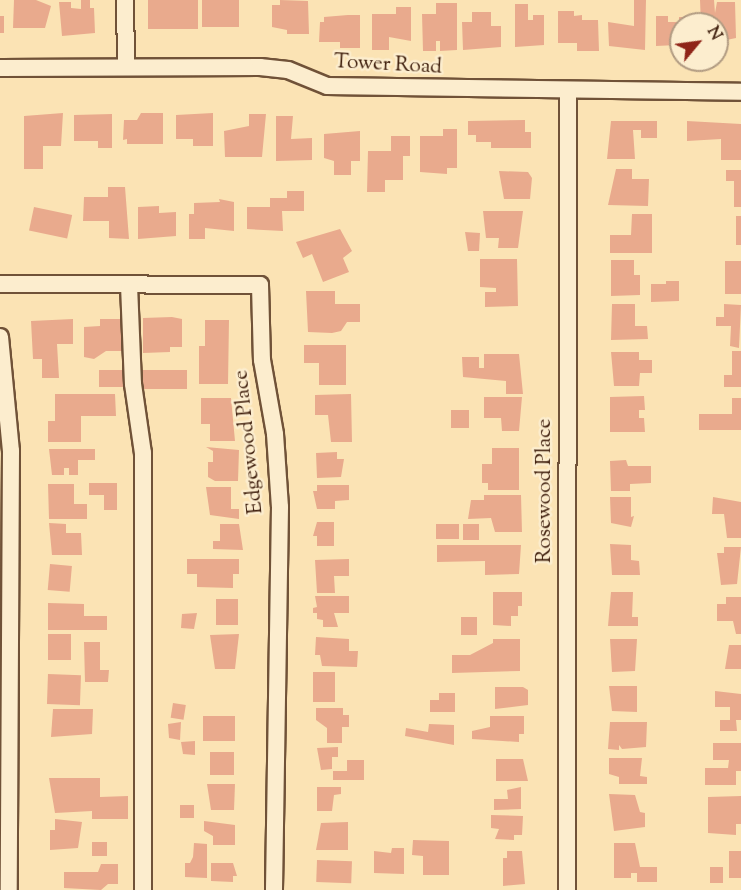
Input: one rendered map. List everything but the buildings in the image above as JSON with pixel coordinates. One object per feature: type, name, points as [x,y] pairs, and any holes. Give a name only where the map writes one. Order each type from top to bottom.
[{"type":"street","points":[[125,0],[126,66]]},
{"type":"street","name":"Tower Road","points":[[0,68],[260,67],[288,70],[327,86],[568,92],[741,92]]},
{"type":"street","name":"Rosewood Place","points":[[567,890],[568,92]]},
{"type":"street","name":"Edgewood Place","points":[[0,284],[260,285],[262,360],[275,434],[280,507],[274,890]]},
{"type":"street","points":[[129,285],[133,384],[143,453],[143,890]]},
{"type":"street","points":[[0,337],[11,451],[9,890]]}]
